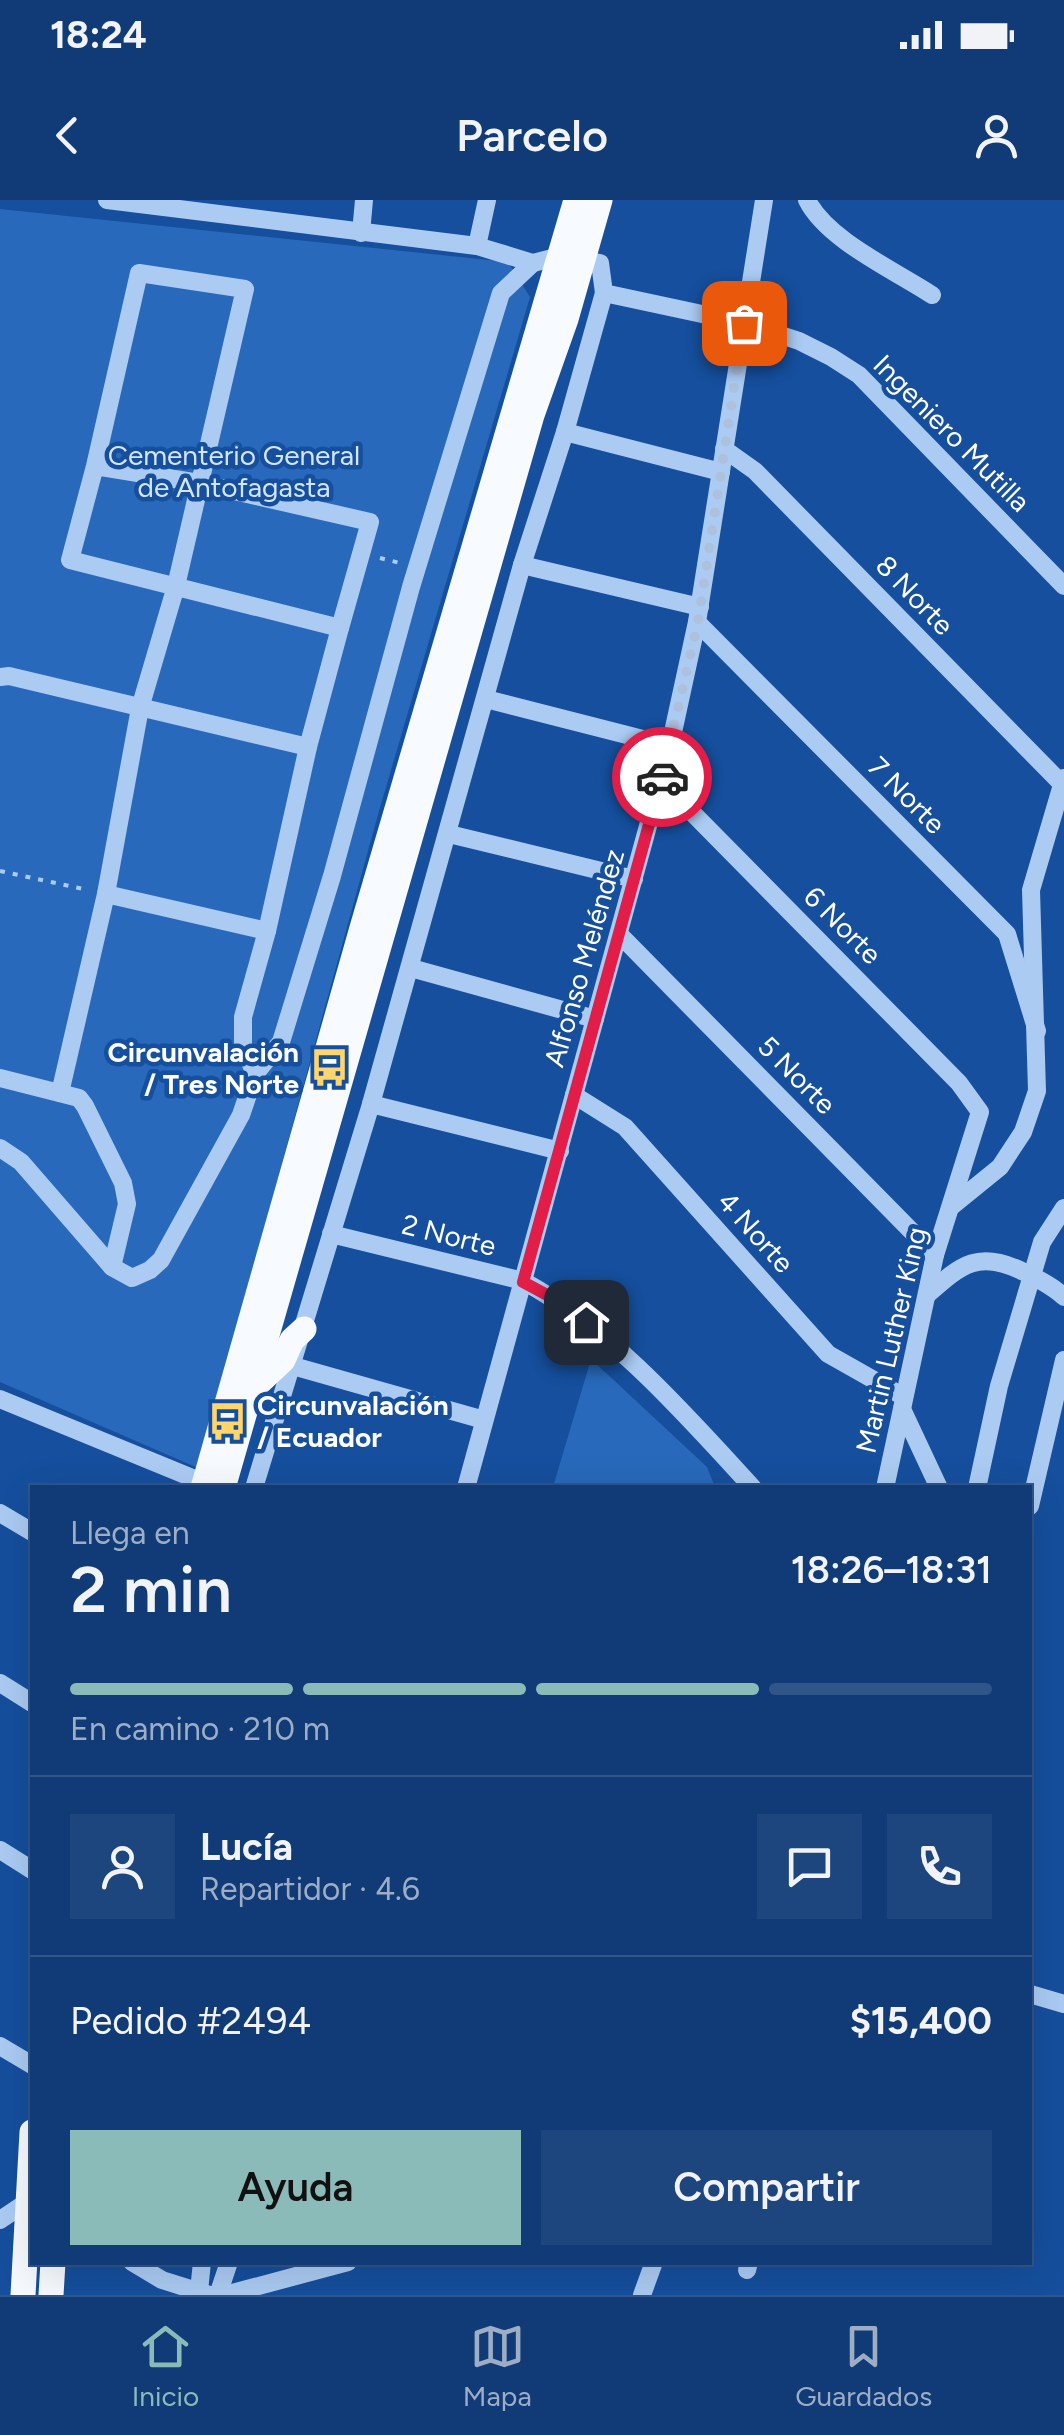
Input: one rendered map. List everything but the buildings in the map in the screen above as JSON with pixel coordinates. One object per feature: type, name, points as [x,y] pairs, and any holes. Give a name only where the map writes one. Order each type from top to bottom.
[{"type":"main road","points":[[572,257],[576,200]]},
{"type":"main road","points":[[212,1485],[572,257],[600,200]]},
{"type":"main road","points":[[212,1485],[251,1390],[373,930]]},
{"type":"main road","points":[[251,1390],[283,1360],[292,1340],[304,1329]]},
{"type":"main road","points":[[23,2295],[30,2167]]},
{"type":"main road","points":[[51,2295],[53,2265]]},
{"type":"street","points":[[107,200],[220,207],[361,233],[477,246],[533,262],[572,257],[600,263],[604,293],[522,564],[371,1104],[255,1485]]},
{"type":"street","points":[[361,233],[364,200]]},
{"type":"street","points":[[477,246],[488,200]]},
{"type":"street","name":"Alfonso Meléndez","points":[[467,1485],[662,781],[699,614],[764,200]]},
{"type":"street","points":[[807,200],[815,215],[834,232],[932,294]]},
{"type":"street","points":[[0,1148],[20,1162],[112,1268],[132,1278],[161,1260],[241,1115],[255,1074],[281,1042],[332,876],[417,566],[501,293],[533,262]]},
{"type":"street","points":[[60,1093],[106,894],[140,708],[176,586],[245,289],[139,273],[96,466],[70,560],[176,586],[340,628]]},
{"type":"street","name":"Ingeniero Mutilla","points":[[604,293],[744,323],[799,341],[859,375],[1064,586]]},
{"type":"street","points":[[565,432],[721,472]]},
{"type":"street","name":"8 Norte","points":[[724,449],[755,470],[1063,781]]},
{"type":"street","points":[[96,466],[199,483],[370,522],[308,747],[267,931],[243,1017],[243,1044],[255,1074]]},
{"type":"street","points":[[522,564],[699,614]]},
{"type":"street","name":"7 Norte","points":[[699,614],[1007,934],[1037,1031]]},
{"type":"street","points":[[0,677],[308,747]]},
{"type":"street","points":[[486,699],[670,746]]},
{"type":"street","name":"6 Norte","points":[[662,781],[960,1083],[980,1112]]},
{"type":"street","name":"Martin Luther King","points":[[952,1206],[1000,1167],[1022,1132],[1037,1092],[1031,890],[1063,781]]},
{"type":"street","points":[[449,834],[634,880]]},
{"type":"street","points":[[106,894],[267,931]]},
{"type":"street","points":[[373,930],[418,943]]},
{"type":"street","name":"5 Norte","points":[[619,934],[935,1255]]},
{"type":"street","points":[[410,968],[595,1019]]},
{"type":"street","points":[[0,1078],[79,1098],[86,1106],[122,1183],[127,1204],[112,1268]]},
{"type":"street","name":"4 Norte","points":[[574,1095],[625,1127],[828,1354],[903,1402]]},
{"type":"street","points":[[371,1104],[560,1151]]},
{"type":"street","name":"Martin Luther King","points":[[886,1485],[935,1255],[980,1112]]},
{"type":"street","points":[[979,1485],[998,1386],[1042,1242],[1064,1208]]},
{"type":"street","name":"2 Norte","points":[[331,1234],[523,1282],[549,1296],[586,1322],[641,1372],[750,1485]]},
{"type":"street","points":[[926,1295],[957,1268],[992,1260],[1032,1276],[1064,1296]]},
{"type":"street","points":[[1032,1497],[1064,1360]]},
{"type":"street","points":[[293,1366],[484,1420]]},
{"type":"street","points":[[0,1399],[210,1485]]},
{"type":"street","points":[[903,1402],[938,1485]]},
{"type":"street","points":[[726,1458],[731,1485]]},
{"type":"street","points":[[0,1514],[30,1531]]},
{"type":"street","points":[[0,1683],[30,1702]]},
{"type":"street","points":[[0,1850],[30,1869]]},
{"type":"street","points":[[1032,1995],[1064,2004]]},
{"type":"street","points":[[0,2046],[30,2064]]},
{"type":"street","points":[[0,2220],[27,2202]]},
{"type":"street","points":[[137,2265],[162,2280],[213,2294],[335,2265]]},
{"type":"street","points":[[203,2265],[213,2294]]},
{"type":"street","points":[[213,2294],[228,2265]]},
{"type":"street","points":[[642,2295],[653,2265]]},
{"type":"path","points":[[361,554],[417,566]]},
{"type":"path","points":[[0,871],[106,894]]},
{"type":"green space","name":"Cementerio General de Antofagasta","points":[[0,209],[508,262],[530,297],[379,811],[198,1468],[0,1382]]},
{"type":"green space","points":[[591,1359],[707,1467],[714,1485],[554,1485]]},
{"type":"way so far","points":[[662,777],[698,622],[744,323]]},
{"type":"place","name":"Circunvalación / Tres Norte","points":[[329,1068]]},
{"type":"place","name":"Circunvalación / Ecuador","points":[[227,1421]]},
{"type":"route","points":[[586,1322],[523,1282],[662,777]]}]
